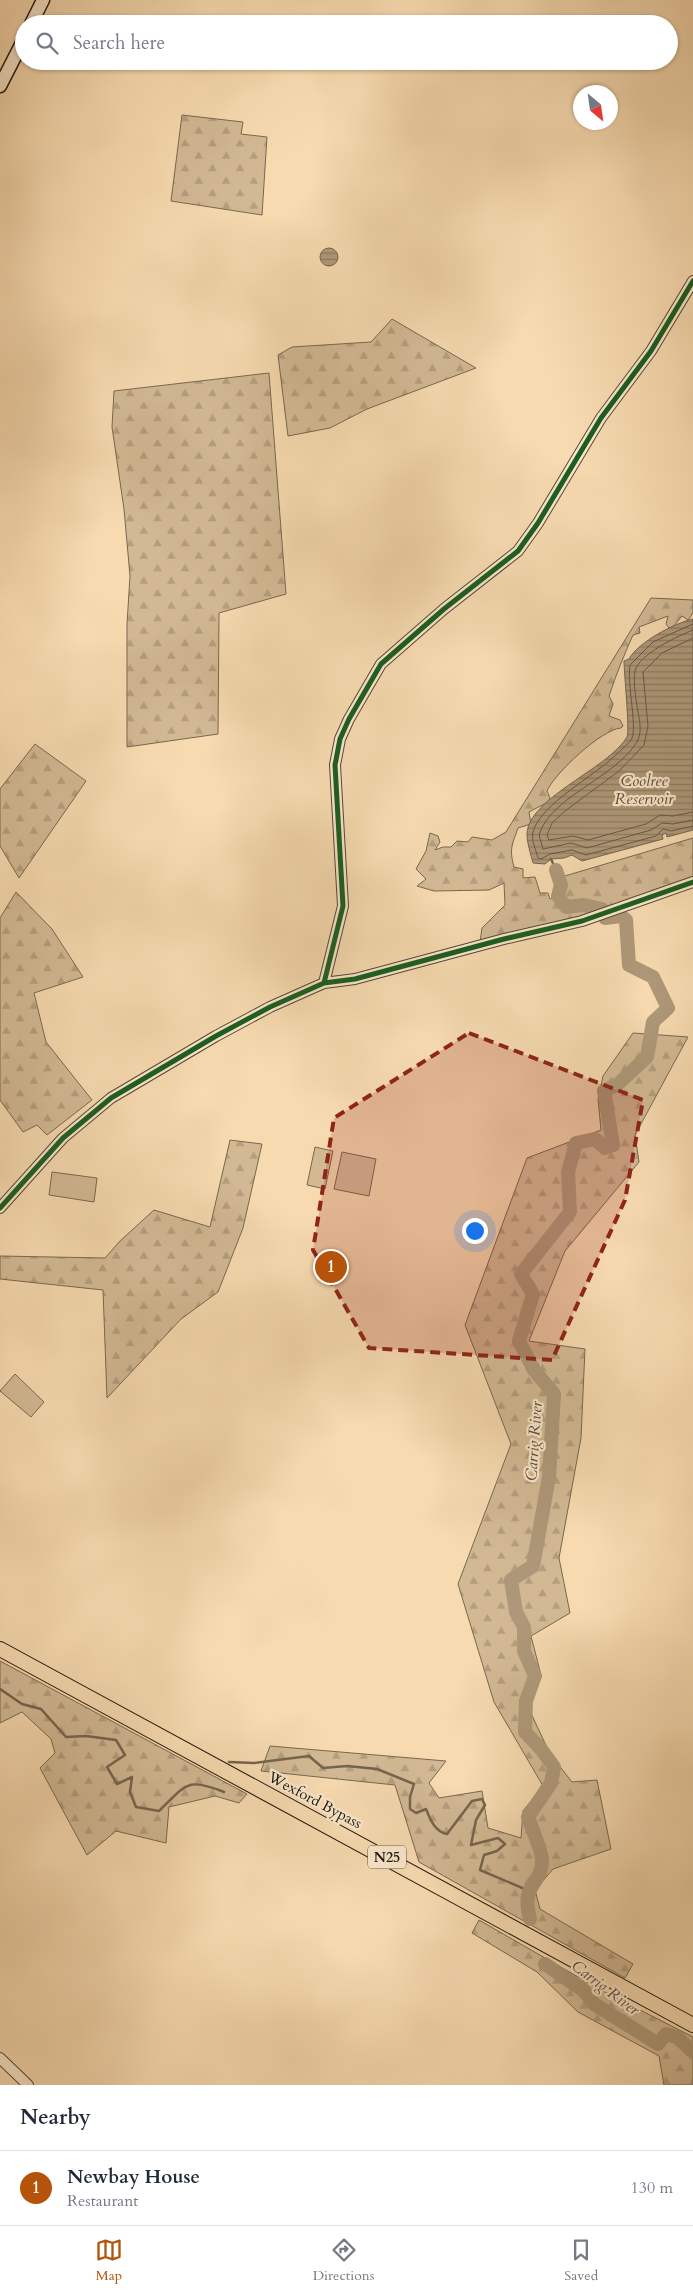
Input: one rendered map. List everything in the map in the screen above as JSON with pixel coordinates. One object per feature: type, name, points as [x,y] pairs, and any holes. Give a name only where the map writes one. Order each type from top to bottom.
[{"type":"highway","name":"Wexford Bypass","points":[[0,1649],[693,2025]]},
{"type":"main road","points":[[36,15],[43,0]]},
{"type":"main road","points":[[0,86],[15,57]]},
{"type":"street","points":[[324,983],[343,906],[335,765],[340,738],[349,719],[381,664],[444,609],[518,551],[538,522],[601,418],[651,351],[693,281]]},
{"type":"street","points":[[0,1208],[63,1138],[111,1098],[223,1032],[270,1007],[324,983],[355,980],[504,939],[582,921],[693,882]]},
{"type":"street","points":[[0,2058],[28,2085]]},
{"type":"highlighted area","points":[[469,1033],[643,1100],[625,1200],[552,1360],[369,1348],[313,1250],[334,1118]]},
{"type":"green space","points":[[182,115],[243,122],[241,134],[267,137],[262,215],[171,201]]},
{"type":"green space","points":[[392,319],[476,368],[367,409],[330,428],[288,436],[278,355],[292,347],[371,342]]},
{"type":"green space","points":[[269,373],[286,594],[219,613],[218,734],[127,747],[127,624],[130,576],[124,509],[112,427],[114,391]]},
{"type":"green space","points":[[651,598],[693,600],[693,613],[688,620],[682,616],[673,627],[669,628],[666,624],[668,616],[639,627],[640,633],[633,635],[609,696],[613,704],[609,716],[620,720],[623,726],[602,736],[591,744],[559,774],[547,791],[550,798],[548,802],[529,812],[531,824],[518,828],[511,851],[514,867],[523,869],[523,878],[535,877],[540,893],[548,893],[550,899],[558,895],[561,885],[558,878],[693,838],[693,877],[581,916],[480,942],[482,928],[505,905],[504,883],[489,890],[434,891],[417,886],[426,879],[416,869],[426,851],[430,833],[438,836],[440,842],[435,850],[451,847],[457,841],[468,842],[472,837],[492,840],[506,832]]},
{"type":"green space","points":[[35,744],[86,781],[19,878],[0,846],[0,789]]},
{"type":"green space","points":[[16,892],[52,929],[83,977],[34,993],[46,1042],[92,1100],[47,1135],[37,1125],[23,1132],[0,1100],[0,918]]},
{"type":"green space","points":[[633,1033],[688,1037],[635,1135],[639,1162],[565,1251],[529,1341],[585,1349],[581,1438],[559,1558],[570,1613],[531,1636],[541,1675],[529,1709],[550,1754],[572,1782],[597,1780],[611,1849],[553,1869],[535,1890],[540,1909],[633,1964],[625,1978],[419,1862],[395,1785],[261,1771],[270,1746],[446,1761],[429,1783],[439,1798],[482,1791],[488,1828],[521,1838],[523,1811],[543,1786],[494,1702],[458,1584],[511,1444],[465,1325],[527,1158],[601,1130],[598,1099],[603,1076]]},
{"type":"green space","points":[[230,1140],[262,1144],[243,1228],[218,1292],[181,1319],[107,1398],[103,1290],[0,1279],[0,1256],[105,1258],[120,1241],[154,1210],[210,1227]]},
{"type":"green space","points":[[315,1147],[333,1151],[325,1189],[307,1185]]},
{"type":"green space","points":[[342,1152],[376,1159],[369,1196],[334,1189]]},
{"type":"green space","points":[[52,1172],[97,1178],[94,1202],[49,1195]]},
{"type":"green space","points":[[15,1374],[44,1402],[31,1417],[0,1391]]},
{"type":"green space","points":[[0,1661],[247,1794],[239,1803],[215,1796],[169,1807],[166,1843],[116,1831],[87,1855],[40,1768],[55,1753],[51,1739],[22,1712],[0,1723]]},
{"type":"green space","points":[[479,1920],[599,1989],[693,2037],[693,2085],[664,2085],[659,2056],[578,2012],[537,1972],[472,1933]]},
{"type":"water","points":[[329,248],[335,251],[338,257],[335,263],[329,266],[323,263],[320,257],[323,251]]},
{"type":"water","name":"Coolree Reservoir","points":[[693,619],[693,830],[667,837],[666,833],[662,835],[663,839],[582,861],[572,855],[551,859],[545,864],[533,863],[527,834],[531,821],[540,808],[604,761],[627,737],[628,724],[624,661],[629,659],[648,640]]},
{"type":"waterway","points":[[551,859],[556,870]]},
{"type":"waterway","name":"Carrig River","points":[[556,870],[561,885],[558,896],[566,907],[584,905],[602,909]]},
{"type":"waterway","name":"Carrig River","points":[[530,1919],[528,1907],[529,1891],[539,1875],[542,1857],[528,1817],[551,1783],[554,1767],[525,1732],[526,1701],[535,1676],[524,1651],[524,1627],[516,1612],[511,1580],[533,1566],[549,1477],[554,1394],[534,1370],[519,1341],[533,1294],[521,1274],[570,1212],[568,1172],[576,1143],[595,1139],[605,1148],[613,1145],[604,1091],[618,1084],[647,1057],[653,1022],[668,1008],[653,977],[629,965],[626,920],[621,916],[605,918]]},
{"type":"waterway","points":[[0,1689],[22,1704],[41,1709],[66,1737],[86,1736],[116,1740],[125,1755],[107,1767],[117,1784],[132,1777],[130,1792],[136,1807],[159,1811],[182,1789],[195,1784],[212,1787],[224,1792]]},
{"type":"waterway","points":[[229,1762],[254,1763],[309,1756],[323,1768],[347,1766],[377,1769],[414,1784],[410,1797],[410,1809],[416,1813],[426,1809],[436,1828],[447,1834],[472,1801],[482,1799],[485,1805],[476,1820],[471,1845],[498,1838],[505,1844],[497,1851],[484,1855],[480,1870],[527,1890]]},
{"type":"waterway","name":"Carrig River","points":[[545,1964],[584,1991],[594,2004],[658,2044],[666,2034],[677,2037],[693,2052]]},
{"type":"cycle path","points":[[324,983],[343,906],[335,765],[340,739],[349,719],[381,664],[444,609],[518,551],[538,523],[601,418],[651,351],[693,281]]},
{"type":"cycle path","points":[[0,1208],[63,1138],[111,1098],[216,1036],[270,1007],[324,983],[355,979],[504,939],[582,921],[693,882]]},
{"type":"place","name":"Newbay House","points":[[331,1267]]}]
